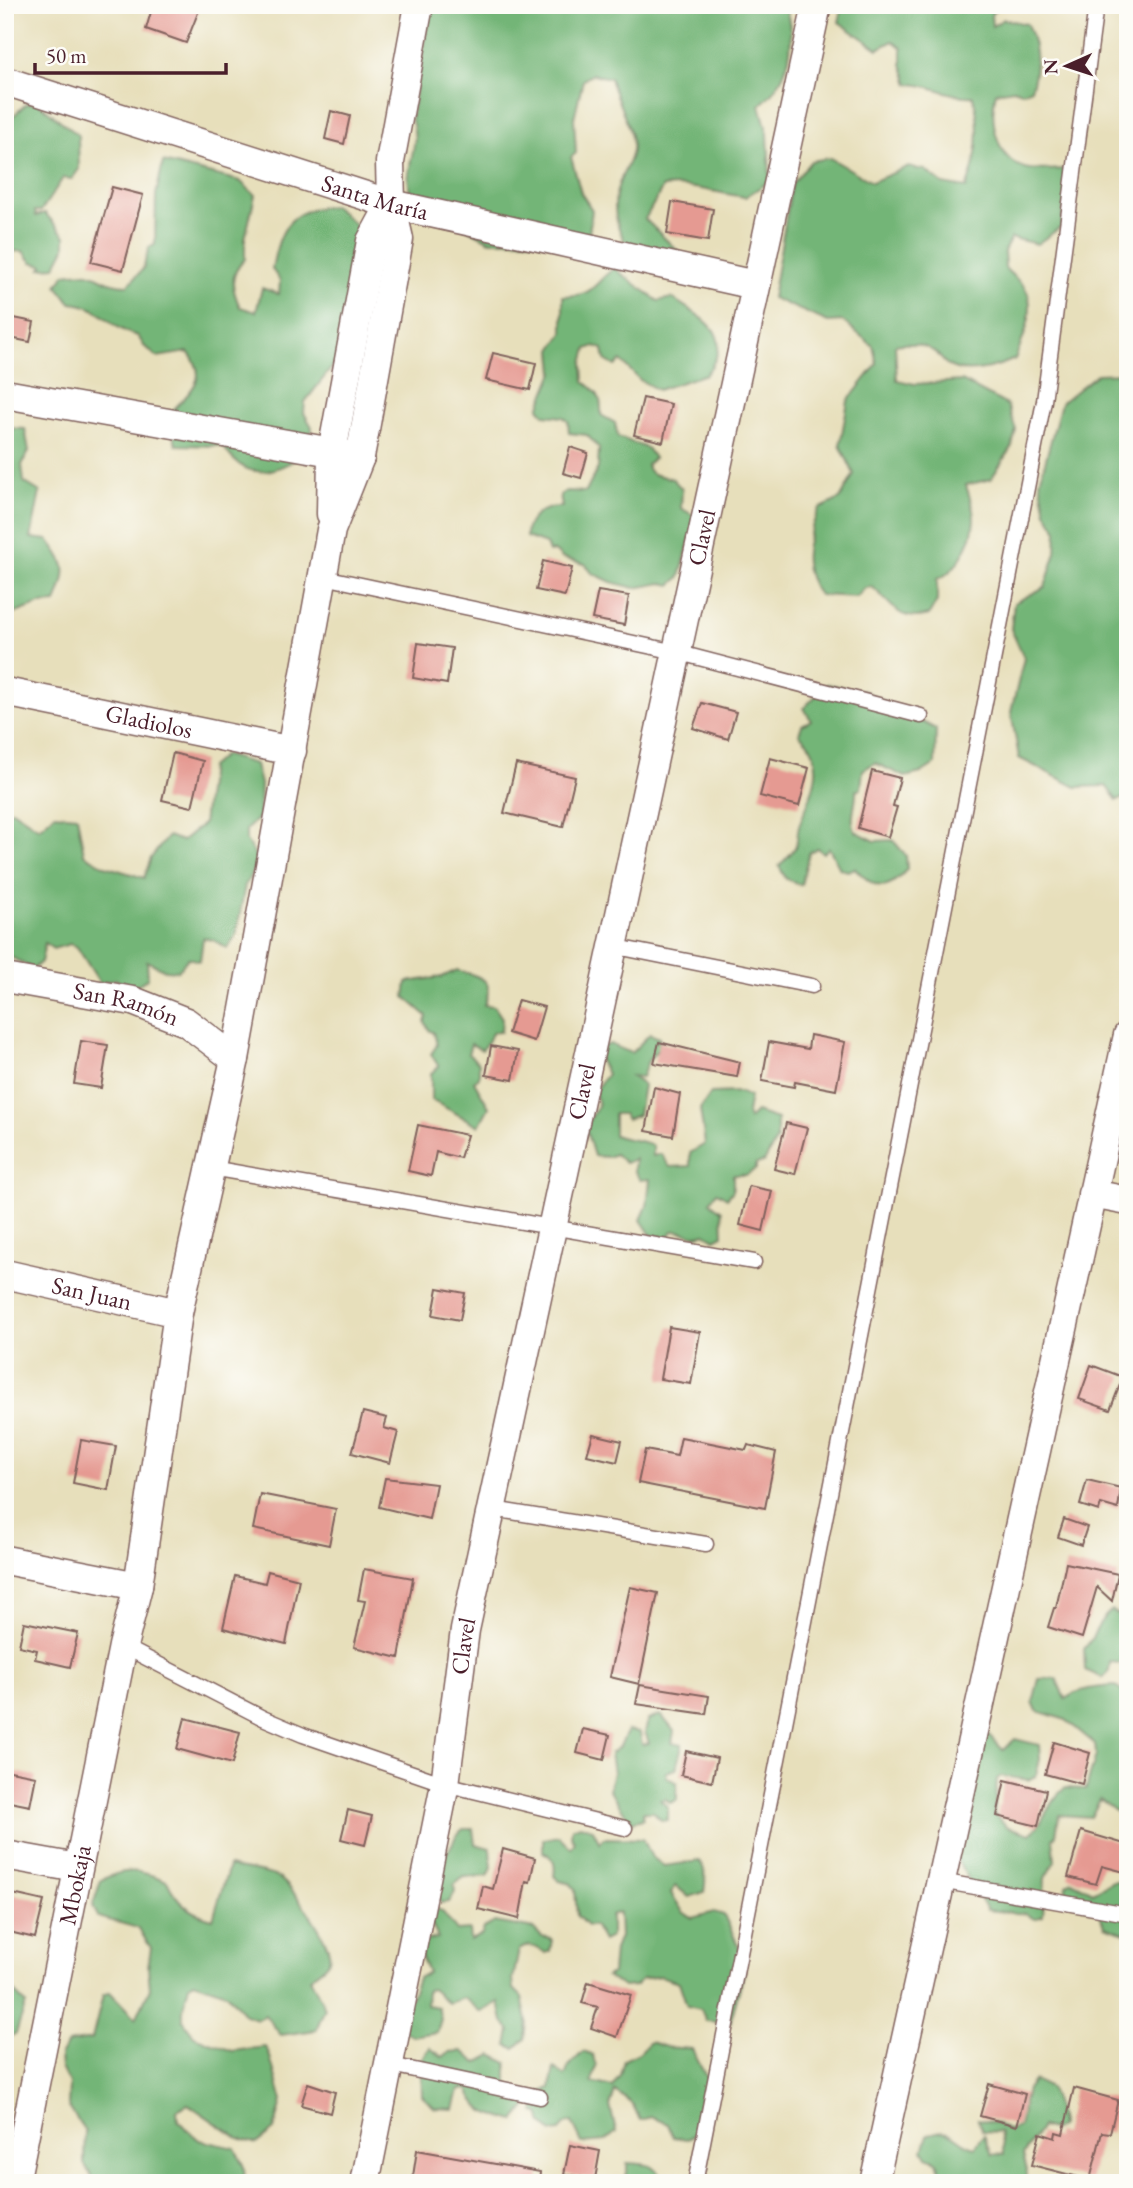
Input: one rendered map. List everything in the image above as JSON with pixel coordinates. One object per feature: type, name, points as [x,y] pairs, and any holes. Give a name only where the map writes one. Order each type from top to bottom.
[{"type":"street","points":[[331,530],[360,457],[399,239],[391,204],[390,162],[419,5]]},
{"type":"street","name":"Clavel","points":[[365,2183],[391,2065],[444,1784],[465,1630],[817,5]]},
{"type":"street","name":"Santa María","points":[[5,80],[391,204],[755,285]]},
{"type":"street","points":[[331,530],[332,452],[371,241],[391,204]]},
{"type":"street","points":[[5,394],[360,457]]},
{"type":"street","name":"Mbokaja","points":[[15,2183],[122,1646],[138,1586],[178,1313],[235,1059],[331,530]]},
{"type":"street","name":"Gladiolos","points":[[5,692],[292,751]]},
{"type":"street","name":"San Ramón","points":[[5,978],[133,1001],[186,1022],[235,1059]]},
{"type":"street","points":[[874,2183],[1128,1035]]},
{"type":"street","points":[[1092,1194],[1128,1201]]},
{"type":"street","name":"San Juan","points":[[5,1274],[178,1313]]},
{"type":"street","points":[[5,1560],[138,1586]]},
{"type":"street","points":[[5,1855],[77,1868]]},
{"type":"lane","points":[[695,2183],[1044,401],[1096,5]]},
{"type":"lane","points":[[324,577],[676,652],[921,716]]},
{"type":"lane","points":[[612,946],[812,986]]},
{"type":"lane","points":[[211,1168],[754,1262]]},
{"type":"lane","points":[[493,1510],[706,1544]]},
{"type":"lane","points":[[122,1646],[263,1718],[444,1784],[625,1828]]},
{"type":"lane","points":[[940,1881],[1128,1914]]},
{"type":"lane","points":[[391,2065],[540,2096]]},
{"type":"green space","points":[[431,5],[785,5],[791,33],[789,60],[779,83],[760,105],[768,134],[770,181],[745,197],[692,188],[663,187],[645,219],[693,266],[641,265],[622,236],[615,205],[616,193],[631,154],[631,134],[610,78],[592,74],[583,80],[574,118],[576,153],[571,157],[581,193],[592,210],[589,234],[570,240],[490,241],[412,200],[409,188],[408,177],[415,140],[411,118]]},
{"type":"green space","points":[[843,5],[999,5],[991,15],[992,26],[1004,19],[1027,24],[1035,56],[1031,89],[1022,92],[1013,89],[996,92],[994,115],[998,139],[1002,149],[1018,165],[1034,170],[1069,169],[1061,227],[1037,244],[1011,238],[1004,251],[1005,268],[1025,288],[1030,305],[1028,324],[1015,359],[991,367],[965,370],[949,366],[937,354],[923,346],[895,345],[897,380],[915,384],[962,381],[1007,405],[1016,430],[1012,446],[991,479],[966,485],[974,515],[968,545],[951,570],[937,579],[937,601],[929,615],[918,617],[910,617],[896,610],[872,587],[865,588],[857,597],[819,595],[812,585],[806,553],[814,520],[819,509],[840,499],[854,474],[840,445],[848,401],[877,364],[873,346],[843,321],[828,322],[772,298],[792,184],[811,161],[830,158],[872,182],[907,167],[925,170],[943,184],[966,188],[976,154],[978,120],[973,96],[909,84],[902,64],[902,48],[893,41],[878,49],[839,22]]},
{"type":"green space","points":[[37,102],[78,135],[79,169],[72,179],[63,178],[41,211],[35,211],[36,216],[45,213],[65,236],[65,248],[55,267],[41,268],[43,265],[32,262],[23,251],[5,252],[5,113],[11,118],[26,104]]},
{"type":"green space","points":[[163,162],[240,181],[255,195],[245,239],[245,259],[236,271],[233,282],[240,307],[256,312],[262,288],[279,294],[280,281],[272,269],[275,255],[283,232],[296,216],[306,211],[334,206],[364,232],[336,362],[305,402],[304,413],[312,427],[309,451],[285,465],[252,471],[232,458],[223,446],[176,445],[170,414],[197,379],[195,362],[188,352],[157,357],[144,346],[138,336],[127,332],[92,308],[71,303],[57,286],[65,274],[77,272],[128,285],[143,269],[149,247],[155,245],[156,195]]},
{"type":"green space","points":[[614,268],[658,301],[672,298],[705,320],[713,328],[719,348],[706,374],[658,390],[640,380],[621,361],[615,366],[605,360],[603,349],[595,346],[587,349],[583,363],[584,382],[598,395],[601,415],[615,423],[618,437],[647,448],[654,458],[647,464],[650,472],[673,479],[682,489],[681,508],[696,517],[680,577],[671,585],[662,583],[635,588],[611,582],[592,573],[585,564],[562,558],[555,551],[549,552],[546,544],[526,537],[532,519],[542,511],[562,507],[560,495],[566,491],[586,492],[598,468],[599,448],[587,435],[569,433],[568,421],[563,417],[545,415],[539,408],[554,372],[552,350],[563,333],[563,296],[587,292]]},
{"type":"green space","points":[[1128,373],[1128,797],[1117,800],[1106,786],[1076,787],[1019,758],[1011,712],[1024,658],[1011,629],[1014,603],[1045,587],[1056,552],[1057,530],[1046,512],[1040,481],[1061,403],[1097,374]]},
{"type":"green space","points":[[5,428],[25,429],[29,451],[22,465],[24,482],[40,492],[31,538],[48,540],[60,556],[64,570],[56,603],[40,604],[8,616]]},
{"type":"green space","points":[[827,684],[864,691],[936,729],[935,764],[921,773],[905,777],[875,763],[863,770],[861,789],[856,790],[853,821],[855,831],[875,841],[893,840],[906,856],[907,869],[887,885],[881,886],[869,881],[855,868],[848,871],[840,869],[829,848],[823,853],[817,848],[809,853],[801,885],[786,879],[779,866],[796,845],[799,826],[816,776],[814,754],[799,734],[802,725],[811,720],[804,708]]},
{"type":"green space","points":[[224,755],[255,764],[260,784],[259,817],[246,830],[246,841],[259,861],[245,885],[236,936],[227,948],[203,938],[200,961],[188,958],[178,971],[165,970],[147,961],[148,978],[133,988],[126,987],[116,979],[100,983],[77,947],[70,944],[53,949],[45,943],[41,962],[33,969],[5,954],[5,813],[12,810],[39,828],[55,814],[77,816],[84,854],[105,866],[144,878],[151,858],[168,836],[182,841],[203,824],[210,767]]},
{"type":"green space","points":[[457,970],[487,983],[484,1005],[494,1006],[502,1018],[501,1032],[493,1032],[482,1050],[471,1044],[468,1054],[479,1063],[479,1077],[474,1081],[489,1107],[479,1126],[431,1100],[431,1073],[439,1067],[431,1054],[437,1045],[434,1033],[425,1022],[427,1016],[405,997],[407,982],[442,977]]},
{"type":"green space","points":[[650,1034],[659,1038],[660,1047],[648,1061],[642,1077],[631,1076],[643,1085],[638,1115],[627,1119],[623,1114],[614,1114],[614,1135],[653,1146],[653,1156],[661,1154],[670,1167],[690,1166],[690,1153],[705,1144],[700,1109],[711,1093],[739,1092],[750,1097],[747,1113],[749,1119],[756,1112],[777,1119],[777,1139],[764,1162],[756,1164],[756,1169],[746,1175],[733,1175],[733,1191],[727,1198],[717,1192],[710,1202],[722,1211],[723,1235],[715,1239],[705,1233],[697,1235],[677,1231],[673,1231],[668,1238],[651,1235],[641,1220],[647,1206],[650,1179],[640,1180],[634,1170],[635,1159],[625,1163],[615,1154],[608,1157],[594,1156],[585,1127],[598,1106],[595,1090],[607,1074],[599,1059],[604,1046],[610,1044],[631,1053]]},
{"type":"green space","points":[[1112,1610],[1117,1614],[1128,1612],[1128,1663],[1124,1667],[1121,1663],[1110,1662],[1109,1671],[1103,1678],[1085,1670],[1084,1649]]},
{"type":"green space","points":[[1056,1678],[1065,1699],[1083,1690],[1116,1686],[1127,1696],[1128,1720],[1121,1743],[1127,1769],[1128,1814],[1120,1815],[1100,1799],[1091,1817],[1059,1815],[1053,1839],[1055,1861],[1045,1878],[1043,1916],[1034,1919],[1026,1914],[987,1910],[954,1855],[970,1810],[974,1808],[976,1763],[987,1733],[1003,1750],[1015,1739],[1039,1745],[1040,1759],[1036,1776],[1029,1780],[1001,1776],[997,1779],[994,1814],[1008,1827],[1030,1834],[1065,1788],[1086,1789],[1096,1755],[1095,1744],[1066,1720],[1037,1711],[1033,1702],[1039,1679]]},
{"type":"green space","points":[[661,1715],[674,1731],[672,1743],[682,1745],[676,1769],[666,1772],[667,1777],[677,1783],[677,1800],[670,1803],[666,1799],[660,1800],[668,1807],[668,1820],[662,1821],[654,1812],[643,1812],[643,1819],[631,1822],[609,1790],[613,1772],[610,1754],[620,1746],[628,1730],[640,1732],[642,1745],[649,1743],[645,1732],[648,1720]]},
{"type":"green space","points":[[580,1825],[593,1829],[600,1843],[603,1838],[643,1839],[652,1857],[664,1866],[699,1861],[705,1875],[704,1892],[689,1897],[676,1886],[671,1893],[683,1912],[692,1918],[714,1912],[724,1915],[744,1958],[745,1970],[730,2023],[706,2021],[701,2009],[687,2006],[679,1982],[660,1976],[642,1979],[635,1986],[624,1987],[607,1977],[612,1974],[614,1949],[620,1937],[619,1912],[611,1915],[611,1937],[603,1941],[594,1925],[587,1926],[577,1916],[575,1889],[570,1883],[559,1881],[554,1876],[553,1861],[543,1852],[543,1839],[559,1836],[571,1848],[575,1842],[571,1836],[572,1828]]},
{"type":"green space","points":[[463,1829],[473,1829],[475,1844],[490,1848],[492,1868],[488,1876],[464,1877],[454,1885],[455,1892],[449,1902],[441,1903],[436,1897],[441,1885],[437,1866]]},
{"type":"green space","points":[[229,1866],[271,1875],[284,1882],[319,1929],[329,1953],[327,1963],[310,1978],[325,2008],[316,2030],[281,2035],[265,2015],[257,2019],[245,2015],[227,1993],[193,1982],[189,1985],[183,2020],[194,2036],[232,2051],[265,2047],[269,2053],[282,2101],[274,2130],[256,2144],[236,2137],[188,2104],[177,2110],[178,2121],[199,2140],[235,2148],[244,2167],[245,2183],[95,2183],[84,2163],[85,2131],[68,2106],[69,2084],[61,2068],[60,2056],[68,2043],[92,2039],[103,1995],[110,1992],[136,2019],[150,1988],[148,1967],[151,1948],[138,1928],[98,1917],[93,1905],[101,1880],[126,1872],[141,1872],[158,1877],[167,1881],[185,1906],[213,1919]]},
{"type":"green space","points":[[1072,1881],[1093,1892],[1113,1881],[1128,1882],[1128,1934],[1104,1926],[1100,1914],[1065,1900],[1066,1885]]},
{"type":"green space","points":[[430,1906],[442,1911],[457,1931],[469,1930],[470,1940],[482,1935],[484,1928],[495,1922],[534,1929],[542,1937],[552,1939],[550,1951],[546,1953],[532,1947],[519,1950],[513,1979],[514,1989],[522,1997],[527,2021],[525,2039],[515,2048],[507,2045],[510,2031],[503,2021],[499,2002],[481,2012],[464,1998],[448,2003],[432,1989],[427,1990],[426,2005],[438,2007],[441,2019],[437,2032],[412,2036],[399,2028],[418,1978],[428,1972],[421,1956],[423,1941],[438,1938],[427,1914]]},
{"type":"green space","points":[[5,1977],[10,1979],[15,1993],[26,2004],[16,2033],[5,2040]]},
{"type":"green space","points":[[650,2042],[666,2047],[692,2049],[712,2089],[701,2130],[688,2139],[673,2137],[668,2124],[651,2117],[640,2120],[633,2105],[615,2091],[610,2106],[616,2132],[606,2141],[582,2143],[572,2122],[565,2124],[560,2131],[552,2132],[543,2124],[540,2113],[535,2112],[534,2096],[550,2088],[554,2068],[565,2076],[569,2066],[583,2052],[592,2055],[596,2066],[592,2082],[612,2087],[620,2075],[624,2060],[639,2053]]},
{"type":"green space","points":[[430,2048],[443,2057],[449,2052],[462,2051],[477,2063],[492,2055],[507,2063],[507,2083],[526,2095],[526,2107],[515,2121],[499,2117],[481,2109],[468,2089],[459,2090],[454,2109],[435,2108],[422,2096],[421,2061]]},
{"type":"green space","points":[[1034,2080],[1050,2088],[1060,2126],[1053,2130],[1041,2127],[1023,2155],[1027,2170],[1025,2183],[953,2183],[950,2178],[942,2177],[937,2161],[927,2157],[923,2150],[928,2135],[949,2132],[975,2147],[984,2135],[992,2154],[1004,2155],[1000,2132],[982,2131],[978,2119],[996,2123],[1008,2130],[1019,2127],[1027,2089]]},
{"type":"green space","points":[[627,2163],[645,2164],[654,2168],[664,2183],[622,2183],[627,2173]]},
{"type":"building","points":[[153,5],[201,5],[186,43],[146,29]]},
{"type":"building","points":[[331,111],[350,116],[344,144],[325,139]]},
{"type":"building","points":[[112,187],[143,195],[123,270],[91,262]]},
{"type":"building","points":[[672,202],[713,209],[708,241],[667,234]]},
{"type":"building","points":[[9,317],[34,322],[30,342],[5,337]]},
{"type":"building","points":[[493,353],[536,363],[530,390],[486,380]]},
{"type":"building","points":[[643,398],[671,404],[663,442],[634,435]]},
{"type":"building","points":[[570,447],[588,453],[581,478],[563,473]]},
{"type":"building","points":[[543,561],[572,568],[565,596],[536,590]]},
{"type":"building","points":[[598,591],[629,596],[624,625],[592,619]]},
{"type":"building","points":[[418,643],[452,648],[447,684],[413,678]]},
{"type":"building","points":[[702,703],[736,712],[728,739],[693,728]]},
{"type":"building","points":[[173,753],[203,761],[192,807],[162,800]]},
{"type":"building","points":[[770,758],[809,768],[799,806],[760,796]]},
{"type":"building","points":[[516,764],[575,777],[563,827],[504,813]]},
{"type":"building","points":[[872,771],[900,778],[893,806],[897,807],[888,837],[858,828]]},
{"type":"building","points":[[518,1000],[544,1007],[534,1041],[508,1033]]},
{"type":"building","points":[[810,1035],[845,1042],[836,1090],[795,1082],[794,1087],[762,1081],[769,1042],[808,1049]]},
{"type":"building","points":[[81,1041],[108,1045],[101,1088],[74,1084]]},
{"type":"building","points":[[659,1042],[740,1062],[737,1077],[654,1063]]},
{"type":"building","points":[[491,1046],[518,1051],[513,1080],[486,1075]]},
{"type":"building","points":[[654,1087],[680,1094],[673,1136],[646,1131]]},
{"type":"building","points":[[786,1123],[807,1128],[795,1174],[774,1169]]},
{"type":"building","points":[[418,1125],[467,1135],[460,1158],[436,1152],[431,1176],[408,1171]]},
{"type":"building","points":[[749,1186],[772,1191],[763,1231],[740,1225]]},
{"type":"building","points":[[438,1288],[465,1293],[460,1320],[433,1315]]},
{"type":"building","points":[[669,1327],[700,1332],[691,1384],[660,1379]]},
{"type":"building","points":[[1091,1365],[1123,1377],[1110,1410],[1079,1399]]},
{"type":"building","points":[[363,1412],[387,1418],[384,1428],[398,1432],[390,1463],[352,1453]]},
{"type":"building","points":[[593,1434],[622,1441],[617,1462],[587,1455]]},
{"type":"building","points":[[681,1437],[746,1450],[748,1445],[776,1452],[765,1508],[638,1483],[645,1450],[677,1456]]},
{"type":"building","points":[[81,1440],[116,1446],[108,1490],[73,1483]]},
{"type":"building","points":[[385,1478],[436,1484],[429,1519],[379,1507]]},
{"type":"building","points":[[1087,1480],[1121,1488],[1118,1509],[1101,1504],[1099,1511],[1080,1505]]},
{"type":"building","points":[[260,1494],[336,1509],[329,1545],[253,1529]]},
{"type":"building","points":[[1064,1519],[1087,1527],[1081,1545],[1058,1537]]},
{"type":"building","points":[[1066,1563],[1118,1574],[1112,1601],[1097,1587],[1082,1638],[1048,1627],[1056,1608]]},
{"type":"building","points":[[364,1569],[413,1578],[399,1658],[354,1647],[365,1601],[358,1600]]},
{"type":"building","points":[[268,1571],[299,1579],[286,1644],[223,1628],[235,1576],[265,1583]]},
{"type":"building","points":[[630,1587],[658,1593],[639,1684],[610,1677]]},
{"type":"building","points":[[24,1622],[78,1633],[70,1667],[35,1659],[37,1650],[19,1646]]},
{"type":"building","points":[[640,1685],[709,1696],[706,1714],[636,1704]]},
{"type":"building","points":[[185,1718],[240,1732],[232,1764],[177,1749]]},
{"type":"building","points":[[583,1729],[610,1735],[604,1760],[577,1753]]},
{"type":"building","points":[[1054,1742],[1090,1753],[1082,1784],[1045,1774]]},
{"type":"building","points":[[686,1751],[717,1758],[712,1782],[681,1775]]},
{"type":"building","points":[[5,1770],[36,1776],[30,1806],[5,1801]]},
{"type":"building","points":[[1005,1780],[1046,1790],[1038,1826],[997,1816]]},
{"type":"building","points":[[348,1810],[372,1816],[365,1845],[341,1839]]},
{"type":"building","points":[[1081,1831],[1128,1845],[1128,1873],[1102,1866],[1096,1884],[1068,1877]]},
{"type":"building","points":[[503,1849],[535,1858],[530,1882],[526,1881],[519,1919],[478,1909],[483,1886],[493,1889]]},
{"type":"building","points":[[13,1894],[44,1901],[35,1938],[5,1931]]},
{"type":"building","points":[[588,1982],[631,1995],[617,2037],[591,2028],[598,2007],[582,2003]]},
{"type":"building","points":[[308,2083],[335,2092],[330,2113],[301,2105]]},
{"type":"building","points":[[989,2084],[1025,2094],[1017,2126],[980,2116]]},
{"type":"building","points":[[1074,2088],[1118,2100],[1110,2133],[1102,2132],[1090,2180],[1032,2165],[1040,2133],[1055,2138],[1056,2132],[1063,2134]]},
{"type":"building","points":[[570,2145],[600,2151],[595,2179],[564,2174]]},
{"type":"building","points":[[417,2150],[540,2172],[539,2183],[412,2183]]}]
